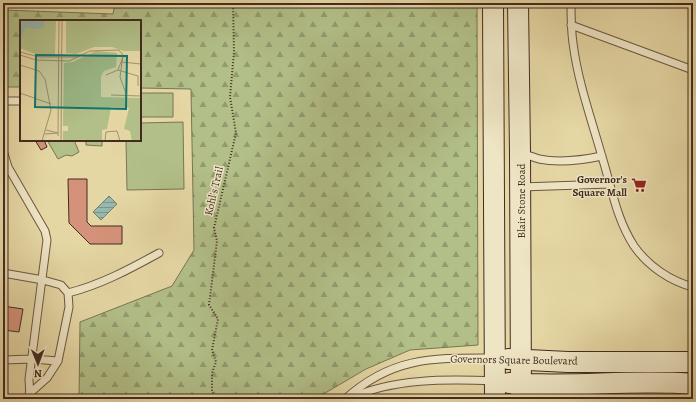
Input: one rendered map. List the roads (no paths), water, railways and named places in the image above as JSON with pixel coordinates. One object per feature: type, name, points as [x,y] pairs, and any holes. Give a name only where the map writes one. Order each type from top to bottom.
[{"type":"main road","points":[[493,3],[495,390]]},
{"type":"main road","name":"Blair Stone Road","points":[[518,3],[521,186],[521,391]]},
{"type":"main road","points":[[494,162],[507,178],[521,186]]},
{"type":"main road","name":"Governors Square Boulevard","points":[[494,358],[562,361],[693,362]]},
{"type":"main road","name":"Governors Square Boulevard","points":[[495,390],[521,391],[555,384],[673,382],[693,384]]},
{"type":"lane","points":[[571,3],[573,43],[582,88],[619,218],[634,246],[646,260],[666,276],[693,287]]},
{"type":"lane","points":[[571,25],[693,70]]},
{"type":"lane","points":[[3,101],[20,101]]},
{"type":"lane","points":[[3,150],[8,167],[45,231],[47,240],[29,379],[30,396]]},
{"type":"lane","points":[[520,152],[541,159],[559,160],[586,159],[602,156]]},
{"type":"lane","points":[[521,186],[610,184]]},
{"type":"lane","points":[[68,293],[84,289],[134,267],[159,253]]},
{"type":"lane","points":[[3,273],[43,280],[61,285],[68,293],[69,307],[58,361],[46,378],[30,396]]},
{"type":"lane","name":"Governors Square Boulevard","points":[[345,399],[360,386],[376,376],[396,367],[418,361],[442,358],[494,358]]},
{"type":"lane","points":[[3,360],[32,359],[58,361]]},
{"type":"lane","name":"Governors Square Boulevard","points":[[349,399],[374,390],[425,381],[443,380],[495,390]]},
{"type":"water","points":[[109,196],[117,204],[101,220],[93,212]]},
{"type":"place","name":"Governor's Square Mall","points":[[639,185]]}]
